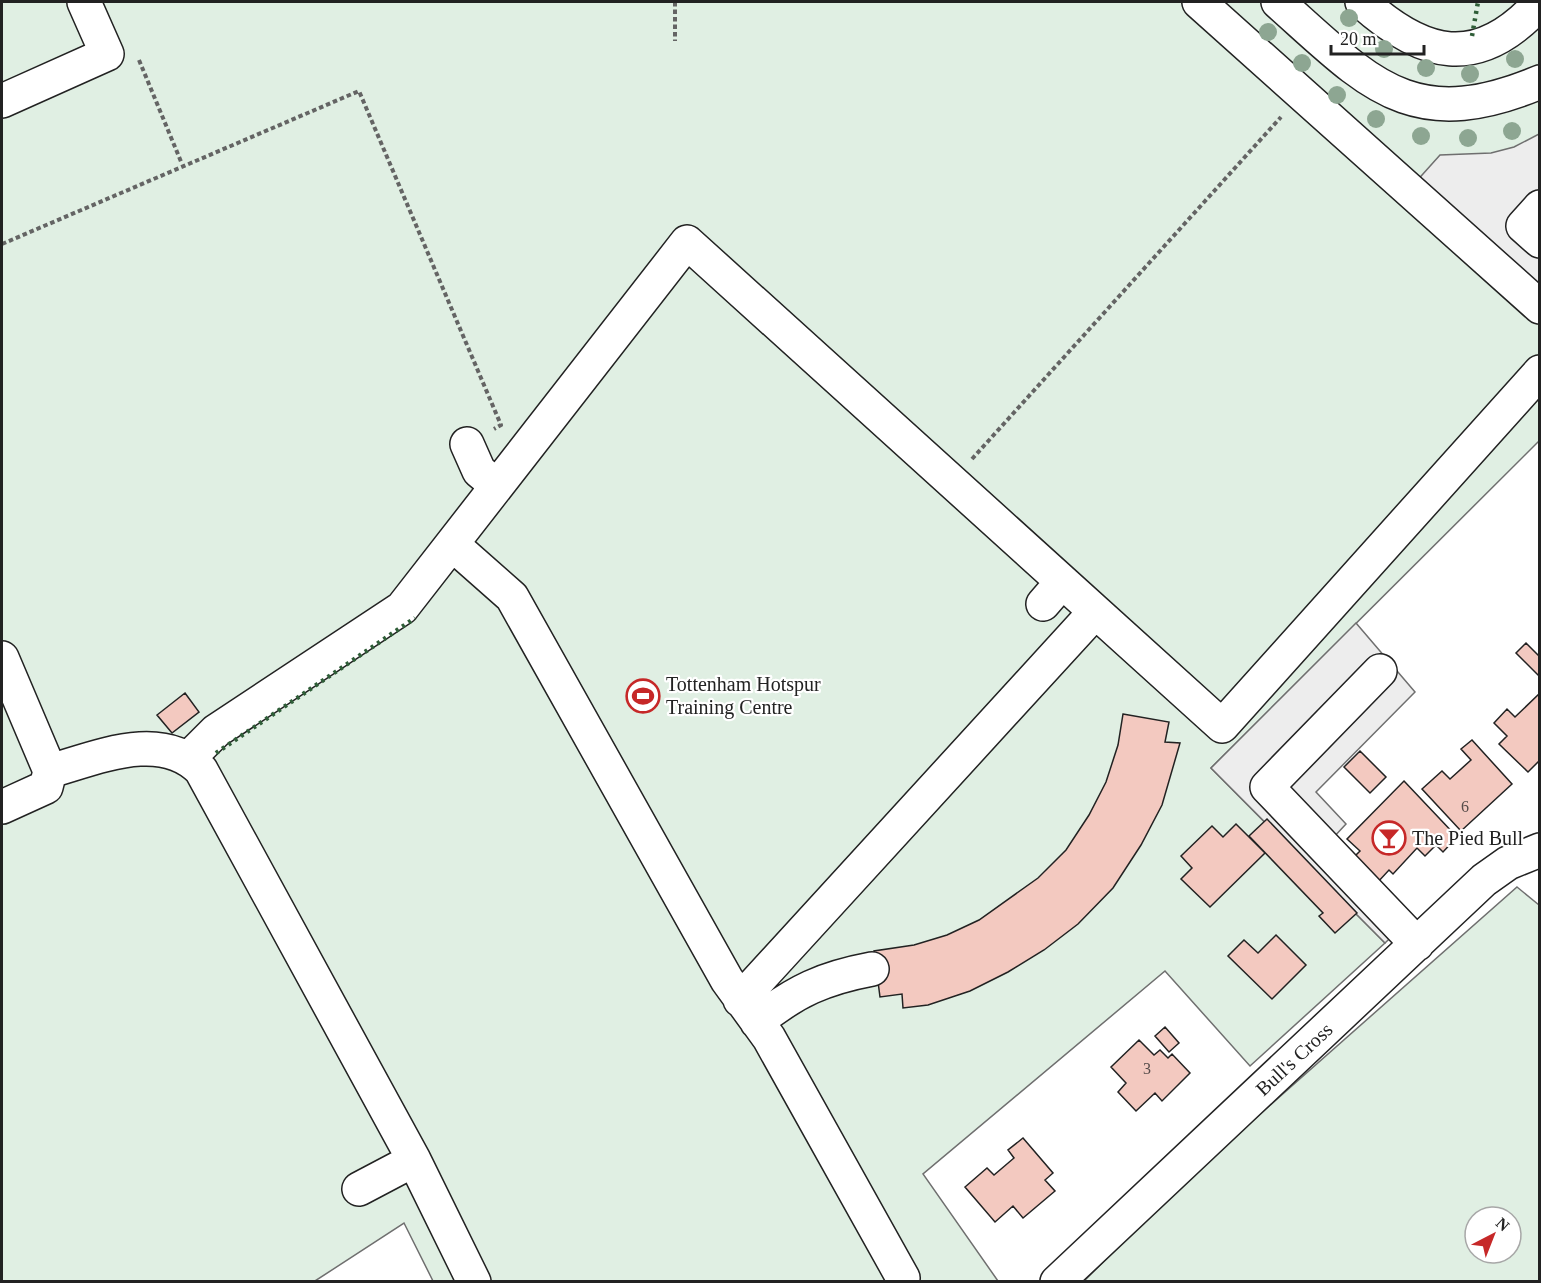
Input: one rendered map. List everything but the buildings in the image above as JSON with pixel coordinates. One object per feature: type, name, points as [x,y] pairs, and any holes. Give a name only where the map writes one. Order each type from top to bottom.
[{"type":"street","points":[[1199,2],[1539,307]]},
{"type":"street","points":[[1278,2],[1361,76],[1387,91],[1421,101],[1449,104],[1480,102],[1511,94],[1539,82]]},
{"type":"street","points":[[1362,2],[1391,27],[1411,39],[1437,48],[1471,48],[1489,43],[1509,32],[1527,17],[1538,2]]},
{"type":"street","points":[[2,101],[107,54],[93,4]]},
{"type":"street","points":[[1539,207],[1522,226],[1539,241]]},
{"type":"street","points":[[189,758],[216,731],[402,608],[687,242],[952,481],[1052,593],[1095,612],[1222,726],[1539,372]]},
{"type":"street","points":[[467,444],[479,471],[496,485]]},
{"type":"street","points":[[452,544],[512,597],[748,1011],[770,1038],[903,1278],[902,1281]]},
{"type":"street","points":[[748,1011],[1095,612]]},
{"type":"street","points":[[2,658],[50,771],[46,788],[2,807]]},
{"type":"street","points":[[1380,671],[1267,787],[1417,944]]},
{"type":"street","points":[[50,771],[128,750],[159,749],[189,758],[201,770],[414,1160],[474,1281]]},
{"type":"street","name":"Bull's Cross","points":[[1057,1281],[1484,880],[1508,863],[1539,850]]},
{"type":"street","points":[[748,1011],[782,1002],[810,986],[837,975],[872,969]]},
{"type":"street","points":[[359,1189],[414,1160]]},
{"type":"path","points":[[675,2],[675,41]]},
{"type":"path","points":[[107,54],[135,48],[182,164]]},
{"type":"path","points":[[2,244],[182,164],[359,91],[501,425],[467,444]]},
{"type":"path","points":[[952,481],[1302,94]]},
{"type":"green space","name":"Tottenham Hotspur Training Centre","points":[[2,2],[1539,2],[1539,441],[1211,768],[1385,943],[1250,1066],[1165,971],[923,1174],[998,1281],[433,1281],[404,1223],[315,1281],[2,1282]]},
{"type":"green space","points":[[1517,887],[1539,905],[1539,1281],[1083,1282],[1191,1175]]},
{"type":"shaded area","points":[[1539,134],[1539,294],[1414,184],[1440,155],[1491,153],[1514,147]]},
{"type":"shaded area","points":[[1356,623],[1415,692],[1316,792],[1346,824],[1332,839],[1409,920],[1385,943],[1211,768]]},
{"type":"hedge","points":[[1472,36],[1478,2]]},
{"type":"hedge","points":[[216,753],[415,618]]},
{"type":"place","name":"Tottenham Hotspur Training Centre","points":[[643,696]]},
{"type":"place","name":"The Pied Bull","points":[[1389,838]]}]
